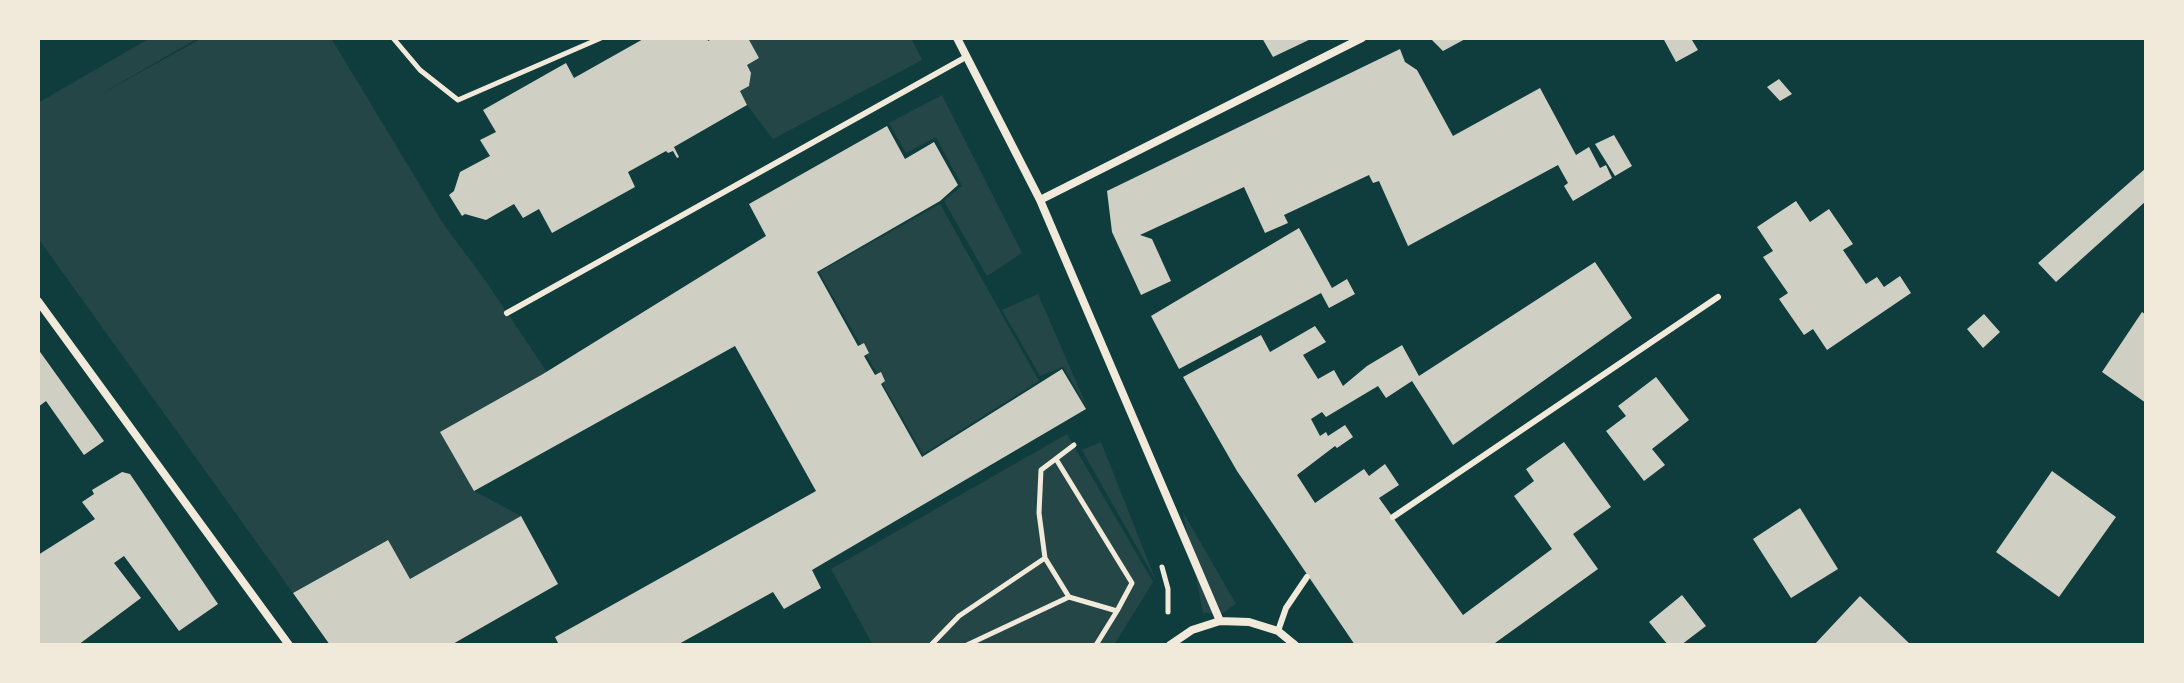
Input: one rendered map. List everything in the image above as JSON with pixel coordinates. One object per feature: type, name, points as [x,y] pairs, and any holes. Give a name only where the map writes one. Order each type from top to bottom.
[{"type":"street","points":[[957,38],[1040,200],[1220,621]]},
{"type":"street","points":[[1040,200],[1362,38]]},
{"type":"street","points":[[38,301],[289,645]]},
{"type":"street","points":[[1170,645],[1192,630],[1220,621],[1249,622],[1278,631],[1295,645]]},
{"type":"lane","points":[[507,313],[966,57]]},
{"type":"lane","points":[[1393,517],[1718,297]]},
{"type":"lane","points":[[1278,631],[1286,608],[1307,577]]},
{"type":"path","points":[[393,38],[420,70],[458,100],[601,38]]},
{"type":"path","points":[[1069,597],[1045,558],[1039,513],[1041,470],[1074,445]]},
{"type":"path","points":[[1056,459],[1132,583],[1096,645]]},
{"type":"path","points":[[931,645],[959,616],[1045,558]]},
{"type":"path","points":[[967,645],[1069,597],[1117,611]]},
{"type":"shaded area","points":[[150,38],[198,38],[96,97],[202,38],[331,38],[444,225],[547,372],[474,491],[521,516],[410,579],[387,540],[293,593],[38,238],[38,103]]},
{"type":"shaded area","points":[[748,38],[911,38],[922,60],[773,139],[740,91],[751,73],[747,65],[759,58]]},
{"type":"shaded area","points":[[942,95],[1022,253],[987,276],[944,201],[962,186],[936,137],[906,153],[889,123]]},
{"type":"shaded area","points":[[940,204],[1039,381],[923,454],[819,272]]},
{"type":"shaded area","points":[[1038,294],[1088,409],[1063,367],[1040,376],[1002,310]]},
{"type":"shaded area","points":[[1067,434],[1153,582],[1114,645],[873,645],[831,569]]},
{"type":"shaded area","points":[[1101,442],[1156,581],[1082,450]]},
{"type":"shaded area","points":[[1183,512],[1236,604],[1223,613],[1203,613]]},
{"type":"building","points":[[645,38],[707,38],[708,41],[714,38],[748,38],[759,58],[747,65],[751,73],[749,86],[740,91],[747,105],[674,147],[679,157],[673,151],[666,151],[628,172],[635,187],[552,233],[539,209],[523,218],[514,204],[486,220],[465,214],[462,216],[449,195],[454,191],[460,172],[490,156],[480,140],[496,132],[483,110],[566,63],[574,78]]},
{"type":"building","points":[[1262,38],[1313,38],[1273,57]]},
{"type":"building","points":[[1430,38],[1467,38],[1443,51]]},
{"type":"building","points":[[1663,38],[1697,38],[1692,40],[1698,50],[1676,62]]},
{"type":"building","points":[[1400,49],[1405,62],[1417,70],[1453,136],[1540,88],[1576,155],[1589,147],[1600,168],[1606,165],[1612,178],[1573,201],[1564,186],[1568,183],[1558,165],[1408,246],[1379,181],[1373,183],[1369,175],[1284,215],[1288,223],[1265,233],[1244,187],[1140,235],[1152,239],[1171,281],[1141,295],[1112,232],[1107,191]]},
{"type":"building","points":[[1779,79],[1792,94],[1780,101],[1767,87]]},
{"type":"building","points":[[887,126],[905,159],[934,142],[958,185],[940,201],[817,272],[858,346],[864,343],[869,353],[864,356],[875,375],[881,372],[885,381],[881,384],[922,457],[1062,369],[1086,409],[812,570],[821,588],[784,609],[773,592],[677,645],[559,645],[555,637],[816,491],[735,346],[474,491],[440,432],[543,374],[766,236],[749,204]]},
{"type":"building","points":[[1614,135],[1632,166],[1615,176],[1595,144]]},
{"type":"building","points":[[2146,168],[2146,201],[2056,282],[2038,263]]},
{"type":"building","points":[[1796,201],[1810,222],[1829,209],[1853,244],[1843,250],[1866,284],[1877,277],[1884,287],[1900,276],[1911,293],[1827,350],[1813,329],[1804,335],[1779,299],[1788,293],[1763,257],[1773,251],[1757,227]]},
{"type":"building","points":[[1299,228],[1332,288],[1347,279],[1355,294],[1329,308],[1321,293],[1179,369],[1151,316]]},
{"type":"building","points":[[1595,262],[1632,318],[1453,445],[1412,381],[1386,398],[1378,386],[1326,417],[1322,412],[1311,419],[1320,436],[1326,432],[1328,436],[1345,425],[1353,437],[1337,448],[1335,446],[1297,475],[1315,503],[1364,469],[1369,476],[1385,464],[1399,485],[1379,498],[1463,615],[1552,549],[1514,496],[1534,481],[1526,469],[1564,442],[1611,507],[1573,534],[1598,569],[1495,643],[1497,645],[1355,645],[1237,471],[1183,377],[1261,335],[1270,352],[1315,326],[1326,342],[1303,355],[1318,379],[1334,370],[1343,386],[1367,366],[1402,345],[1419,376]]},
{"type":"building","points":[[2142,312],[2146,315],[2146,403],[2102,372]]},
{"type":"building","points":[[1984,314],[2000,332],[1983,348],[1967,329]]},
{"type":"building","points":[[38,349],[104,441],[84,455],[46,401],[38,407]]},
{"type":"building","points":[[1656,377],[1689,420],[1652,449],[1665,465],[1644,481],[1606,431],[1626,416],[1618,406]]},
{"type":"building","points":[[2052,471],[2116,517],[2059,597],[1996,552]]},
{"type":"building","points":[[122,472],[130,474],[218,604],[179,631],[124,556],[114,563],[141,598],[78,645],[38,645],[38,555],[95,519],[82,502],[94,494],[92,490]]},
{"type":"building","points":[[1800,508],[1838,569],[1791,598],[1753,539]]},
{"type":"building","points":[[521,516],[558,584],[451,645],[330,645],[293,593],[388,540],[410,579]]},
{"type":"building","points":[[1682,595],[1706,626],[1681,645],[1668,645],[1649,622]]},
{"type":"building","points":[[1860,596],[1911,645],[1814,645]]}]
